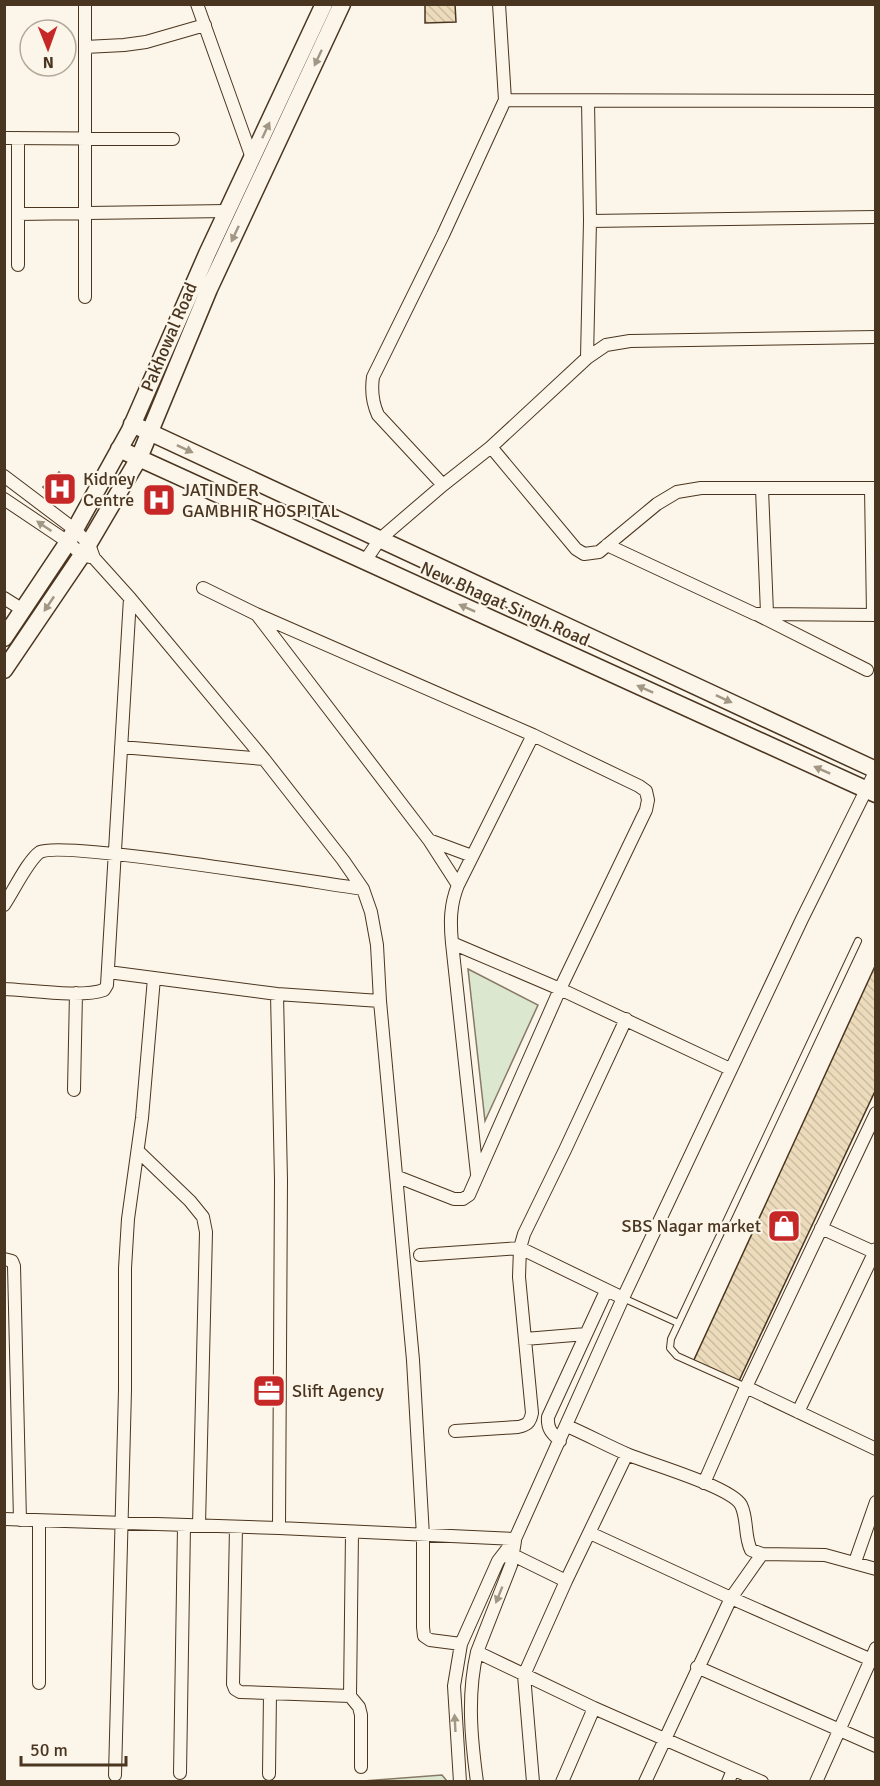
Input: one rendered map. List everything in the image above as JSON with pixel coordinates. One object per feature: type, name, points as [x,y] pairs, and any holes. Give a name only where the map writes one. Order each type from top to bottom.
[{"type":"street","points":[[85,4],[85,297]]},
{"type":"street","points":[[198,4],[252,158]]},
{"type":"street","name":"Pakhowal Road","points":[[4,638],[71,536],[119,450],[324,4]]},
{"type":"street","name":"Pakhowal Road","points":[[4,670],[88,553],[139,458],[210,290],[342,4]]},
{"type":"street","points":[[443,485],[378,415],[373,403],[373,377],[505,100],[499,4]]},
{"type":"street","points":[[85,47],[146,42],[205,25]]},
{"type":"street","points":[[505,100],[876,101]]},
{"type":"street","points":[[587,358],[590,220],[588,100]]},
{"type":"street","points":[[4,138],[173,139]]},
{"type":"street","points":[[18,138],[18,265]]},
{"type":"street","points":[[18,214],[227,212]]},
{"type":"street","points":[[590,220],[876,217]]},
{"type":"street","points":[[365,561],[380,539],[491,447],[587,358],[606,345],[630,341],[876,337]]},
{"type":"street","name":"New Bhagat Singh Road","points":[[132,424],[876,770]]},
{"type":"street","points":[[491,447],[576,549],[584,554],[599,552],[657,504],[677,492],[701,488],[873,488],[874,615],[761,614]]},
{"type":"street","name":"New Bhagat Singh Road","points":[[119,450],[871,792]]},
{"type":"street","points":[[4,476],[71,536],[130,598],[264,759],[363,889],[371,912],[377,945],[380,1001],[414,1360],[423,1536],[424,1636],[430,1640],[461,1644]]},
{"type":"street","points":[[761,614],[762,489]]},
{"type":"street","points":[[4,499],[71,536]]},
{"type":"street","points":[[607,545],[761,614],[867,670]]},
{"type":"street","points":[[203,588],[256,614],[533,735],[646,791],[648,800],[646,810],[560,989],[469,1194],[463,1199],[454,1198],[398,1178]]},
{"type":"street","points":[[4,598],[24,610]]},
{"type":"street","points":[[4,989],[76,993],[104,990],[108,972],[130,598]]},
{"type":"street","points":[[256,614],[429,840],[458,885]]},
{"type":"street","points":[[477,1175],[450,922],[452,901],[533,735]]},
{"type":"street","points":[[121,747],[264,759]]},
{"type":"street","points":[[459,1782],[454,1686],[461,1644],[468,1624],[498,1562],[515,1539],[623,1298],[730,1069],[871,792],[876,770]]},
{"type":"street","points":[[429,840],[472,856]]},
{"type":"street","points":[[4,905],[34,858],[41,851],[54,849],[114,854],[363,889]]},
{"type":"street","points":[[452,943],[560,989],[730,1069]]},
{"type":"street","points":[[108,972],[277,994],[380,1001]]},
{"type":"street","points":[[115,1775],[125,1390],[126,1258],[128,1219],[138,1151],[154,978]]},
{"type":"street","points":[[74,1090],[76,993]]},
{"type":"street","points":[[277,994],[281,1180],[279,1528]]},
{"type":"street","points":[[455,1431],[518,1427],[525,1426],[531,1421],[519,1277],[520,1248],[524,1234],[626,1020]]},
{"type":"street","points":[[704,1483],[746,1387],[876,1113]]},
{"type":"street","points":[[138,1151],[190,1201],[203,1217],[206,1232],[199,1525]]},
{"type":"street","points":[[798,1412],[875,1252],[821,1228]]},
{"type":"street","points":[[420,1255],[520,1248],[623,1298]]},
{"type":"street","points":[[4,1259],[12,1261],[14,1266],[20,1520]]},
{"type":"street","points":[[560,1441],[550,1431],[547,1424],[548,1417],[606,1291]]},
{"type":"street","points":[[525,1339],[586,1334]]},
{"type":"street","points":[[746,1387],[876,1449]]},
{"type":"street","points":[[567,1426],[627,1454],[704,1483],[736,1499],[744,1514],[751,1550],[762,1554],[825,1555],[876,1569]]},
{"type":"street","points":[[533,1782],[524,1675],[627,1454]]},
{"type":"street","points":[[855,1562],[876,1502]]},
{"type":"street","points":[[4,1519],[515,1539]]},
{"type":"street","points":[[39,1521],[39,1683]]},
{"type":"street","points":[[180,1773],[184,1526]]},
{"type":"street","points":[[236,1527],[233,1684],[235,1689],[240,1692],[350,1696]]},
{"type":"street","points":[[352,1533],[350,1696],[359,1707],[361,1715],[361,1767]]},
{"type":"street","points":[[590,1533],[731,1598],[874,1656],[816,1782]]},
{"type":"street","points":[[477,1782],[470,1718],[471,1687],[477,1652],[511,1564],[515,1539]]},
{"type":"street","points":[[645,1782],[731,1598],[762,1554]]},
{"type":"street","points":[[513,1555],[566,1581]]},
{"type":"street","points":[[477,1652],[665,1739],[731,1776],[762,1782]]},
{"type":"street","points":[[697,1667],[876,1746]]},
{"type":"street","points":[[269,1774],[270,1693]]},
{"type":"street","points":[[562,1782],[594,1708]]},
{"type":"lane","points":[[746,1387],[677,1356],[670,1348],[671,1339],[858,941]]},
{"type":"lane","points":[[623,1298],[678,1323]]},
{"type":"green space","points":[[468,969],[538,1005],[485,1121]]},
{"type":"green space","points":[[442,1775],[447,1781],[363,1781]]},
{"type":"building","points":[[425,4],[455,4],[456,22],[425,23]]},
{"type":"building","points":[[59,472],[75,489],[59,504],[43,487]]},
{"type":"building","name":"SBS Nagar market","points":[[876,964],[876,1089],[738,1383],[693,1362]]},
{"type":"place","name":"Kidney Centre","points":[[60,489]]},
{"type":"place","name":"JATINDER GAMBHIR HOSPITAL","points":[[159,500]]},
{"type":"place","name":"SBS Nagar market","points":[[784,1226]]},
{"type":"place","name":"Slift Agency","points":[[269,1391]]}]
